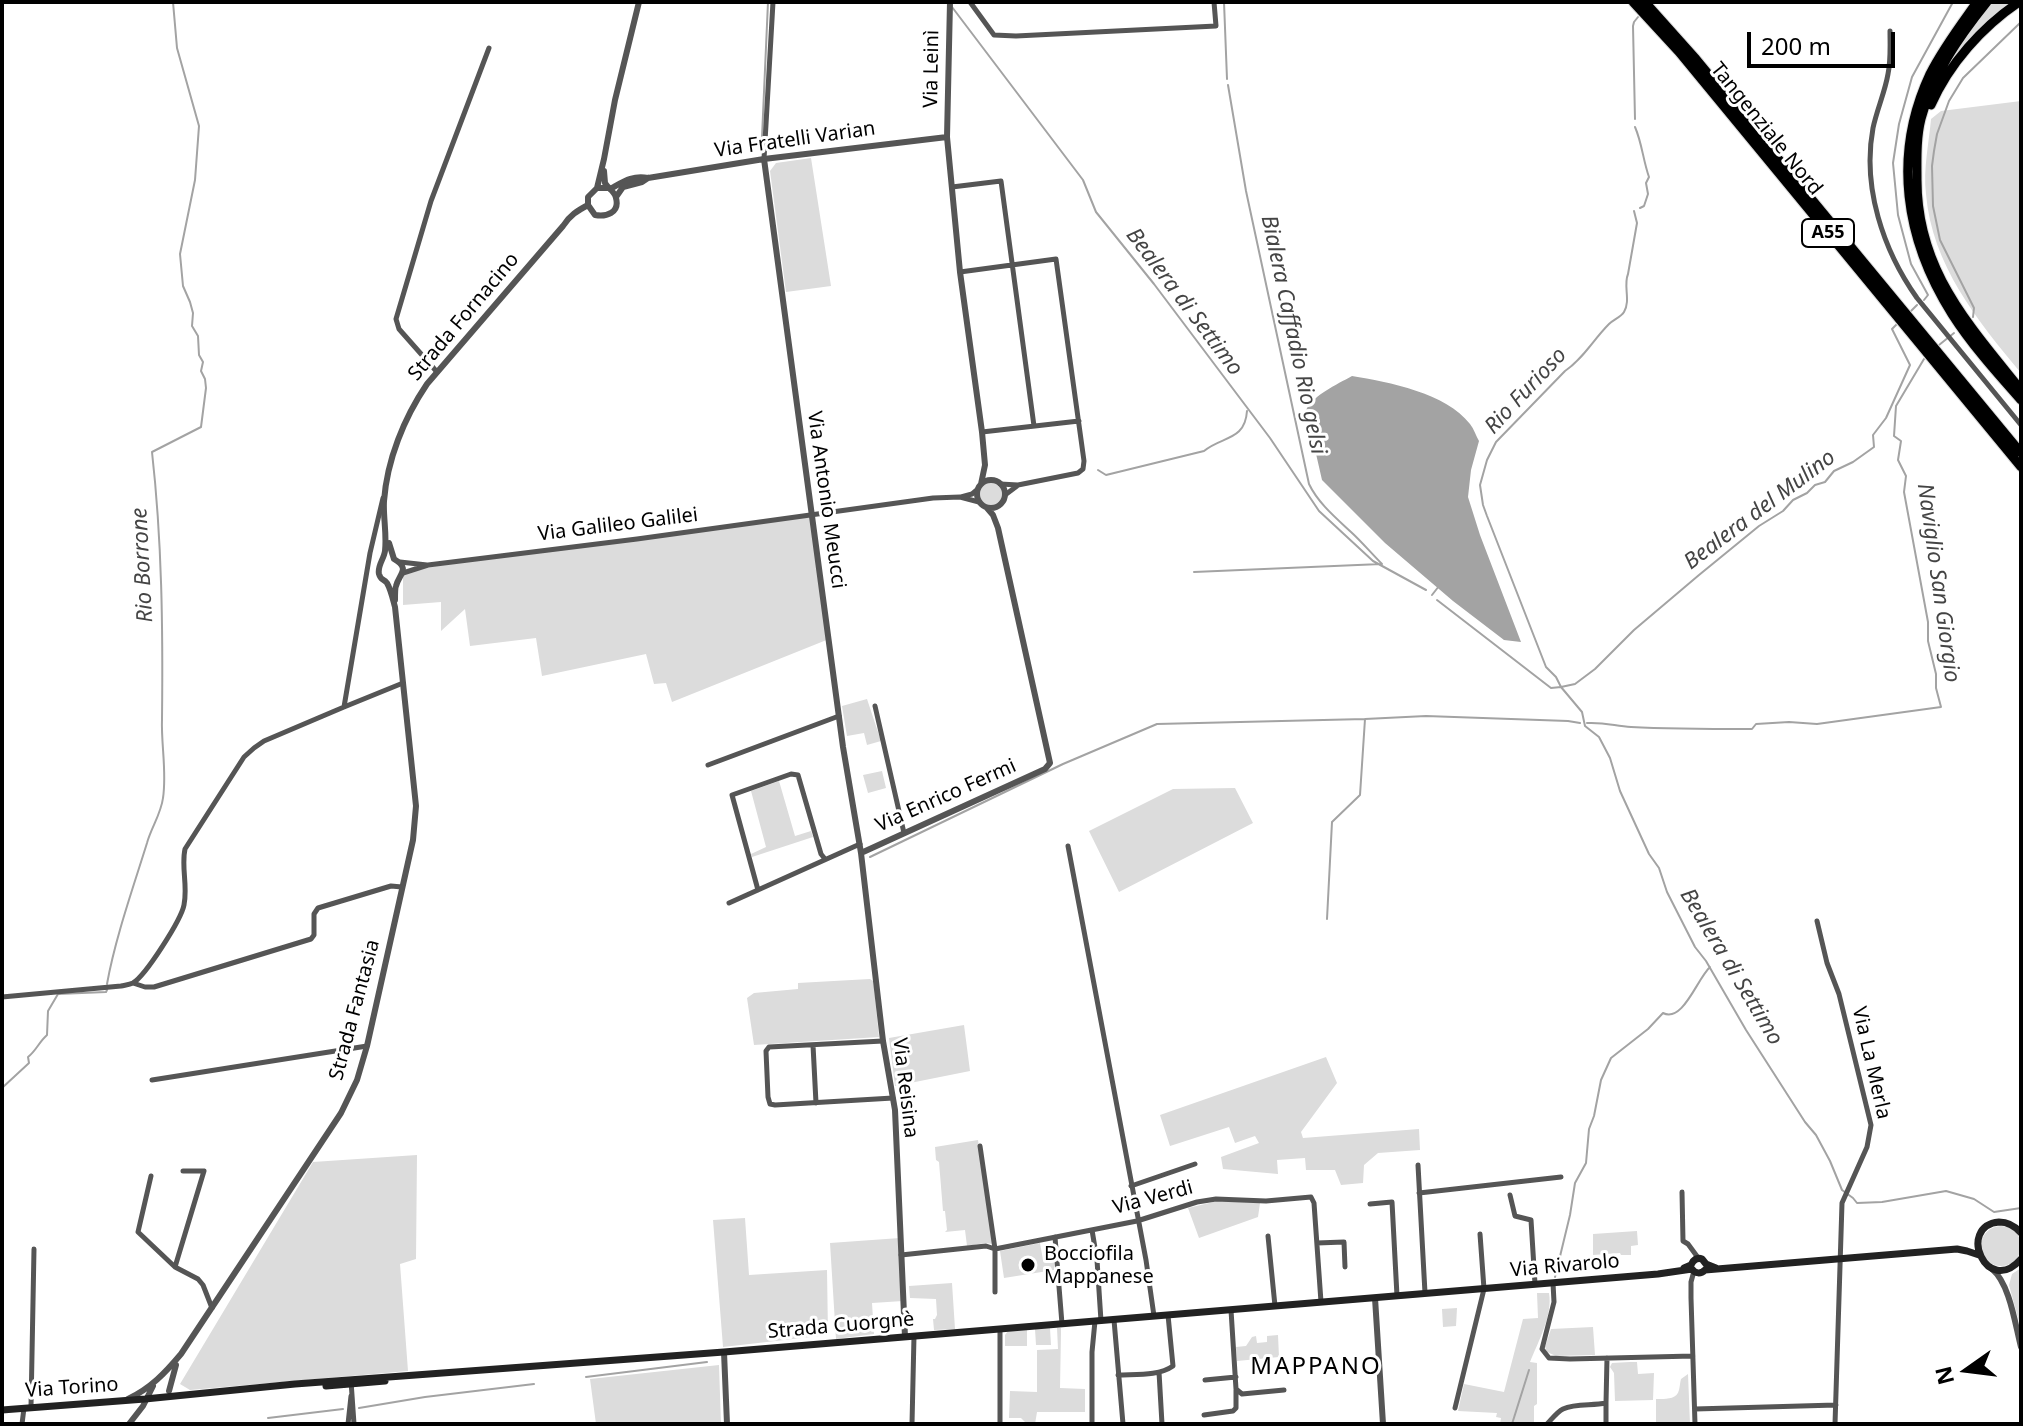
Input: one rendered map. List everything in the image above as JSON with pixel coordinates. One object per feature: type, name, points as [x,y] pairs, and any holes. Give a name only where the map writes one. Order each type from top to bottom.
[{"type":"highway","name":"Tangenziale Nord","points":[[1633,2],[1679,52],[2021,467]]},
{"type":"highway","name":"Tangenziale Nord","points":[[1645,2],[1696,59],[2021,453]]},
{"type":"highway","points":[[1977,2],[1943,51],[1920,102],[1908,155],[1910,207],[1918,244],[1940,294],[1954,317],[2021,400]]},
{"type":"highway","points":[[1987,2],[1958,40],[1935,80],[1920,121],[1917,190],[1920,221],[1933,263],[1962,314],[2021,390]]},
{"type":"highway","points":[[1917,152],[1930,108],[1942,84],[1967,49],[2017,2]]},
{"type":"main road","points":[[1957,1249],[1978,1240],[1985,1229],[1997,1222],[2011,1225],[2021,1233]]},
{"type":"main road","points":[[1978,1240],[1979,1255]]},
{"type":"main road","points":[[1697,1267],[1722,1269],[1957,1249],[1979,1255],[1989,1267],[2002,1270],[2018,1262]]},
{"type":"main road","name":"Via Rivarolo","points":[[1484,1289],[1675,1272],[1697,1267]]},
{"type":"main road","name":"Strada Cuorgnè","points":[[145,1399],[169,1393],[295,1388],[1484,1289]]},
{"type":"main road","name":"Via Torino","points":[[2,1410],[145,1399]]},
{"type":"street","points":[[597,188],[639,2]]},
{"type":"street","points":[[764,159],[773,2]]},
{"type":"street","name":"Via Leinì","points":[[950,2],[947,137],[960,272],[985,465]]},
{"type":"street","points":[[970,2],[994,35],[1016,36],[1216,26],[1214,2]]},
{"type":"street","points":[[1890,31],[1889,70],[1877,113],[1870,160],[1874,202],[1882,233],[1917,298],[2021,425]]},
{"type":"street","points":[[437,372],[399,329],[396,319],[431,201],[489,48]]},
{"type":"street","name":"Via Fratelli Varian","points":[[609,188],[641,177],[947,137]]},
{"type":"street","points":[[604,159],[604,179],[616,197],[616,207],[609,215],[599,216],[588,205],[590,193],[597,188],[609,188]]},
{"type":"street","name":"Via Antonio Meucci","points":[[764,159],[839,716],[860,844]]},
{"type":"street","name":"Via Fratelli Varian","points":[[616,197],[623,187],[648,178]]},
{"type":"street","points":[[952,187],[1001,181],[1034,426]]},
{"type":"street","name":"Strada Fornacino","points":[[344,707],[381,503],[401,432],[418,396],[572,214],[588,205]]},
{"type":"street","name":"Strada Fornacino","points":[[563,226],[580,213],[592,212]]},
{"type":"street","points":[[960,272],[1056,259],[1084,461],[1083,469],[1078,473],[1018,485],[997,482],[980,486],[972,494],[960,497]]},
{"type":"street","points":[[982,432],[1079,421]]},
{"type":"street","points":[[985,465],[1005,495]]},
{"type":"street","points":[[979,502],[977,498],[985,465]]},
{"type":"street","name":"Strada Fornacino","points":[[388,482],[389,545],[397,560]]},
{"type":"street","points":[[998,528],[1000,504],[1005,495],[1018,485]]},
{"type":"street","name":"Strada Fornacino","points":[[382,563],[386,548],[385,493]]},
{"type":"street","points":[[960,497],[979,502],[987,508],[998,528]]},
{"type":"street","name":"Via Galileo Galilei","points":[[403,573],[428,565],[933,498],[960,497]]},
{"type":"street","points":[[987,508],[1000,504]]},
{"type":"street","name":"Via Enrico Fermi","points":[[861,853],[1045,769],[1050,763],[998,528]]},
{"type":"street","points":[[387,559],[397,560],[403,567],[397,581],[395,607],[386,582],[379,573],[387,559]]},
{"type":"street","name":"Via Galileo Galilei","points":[[397,560],[428,565]]},
{"type":"street","points":[[386,582],[397,581]]},
{"type":"street","name":"Strada Fantasia","points":[[125,1400],[155,1383],[181,1354],[341,1113],[357,1080],[413,840],[416,806],[395,607]]},
{"type":"street","points":[[2,997],[133,983],[177,923],[184,906],[185,849],[244,757],[264,741],[403,683]]},
{"type":"street","points":[[875,706],[904,833]]},
{"type":"street","points":[[708,765],[839,716]]},
{"type":"street","points":[[758,890],[732,795],[791,774],[798,775],[825,859]]},
{"type":"street","name":"Via Enrico Fermi","points":[[729,903],[860,844]]},
{"type":"street","name":"Via Reisina","points":[[860,844],[883,1041],[895,1110],[900,1255],[909,1336]]},
{"type":"street","points":[[1068,846],[1154,1316]]},
{"type":"street","points":[[133,983],[154,987],[311,939],[314,935],[314,914],[318,908],[391,886],[402,887]]},
{"type":"street","name":"Via La Merla","points":[[1817,921],[1827,963],[1839,994],[1871,1125],[1867,1147],[1842,1203],[1835,1424]]},
{"type":"street","points":[[883,1041],[769,1047],[766,1066],[770,1104],[893,1098]]},
{"type":"street","points":[[813,1045],[816,1103]]},
{"type":"street","points":[[152,1080],[367,1046]]},
{"type":"street","points":[[980,1146],[995,1249],[995,1292]]},
{"type":"street","points":[[1131,1186],[1195,1164]]},
{"type":"street","points":[[1418,1165],[1425,1293]]},
{"type":"street","points":[[175,1267],[204,1171],[183,1171]]},
{"type":"street","points":[[151,1176],[138,1232],[175,1267],[198,1279],[212,1308]]},
{"type":"street","points":[[1419,1193],[1509,1190],[1561,1177]]},
{"type":"street","points":[[1509,1190],[1515,1216],[1531,1220],[1535,1284]]},
{"type":"street","points":[[1682,1192],[1683,1241],[1688,1244],[1697,1267],[1691,1282],[1695,1424]]},
{"type":"street","name":"Via Verdi","points":[[900,1255],[986,1246],[995,1249],[1137,1221],[1216,1199],[1266,1201],[1311,1197],[1314,1203],[1321,1302]]},
{"type":"street","points":[[1370,1204],[1392,1202],[1397,1296]]},
{"type":"street","points":[[1092,1230],[1097,1260],[1098,1321],[1092,1352],[1092,1424]]},
{"type":"street","points":[[1480,1234],[1484,1289]]},
{"type":"street","points":[[1268,1236],[1275,1307]]},
{"type":"street","points":[[1055,1237],[1062,1324]]},
{"type":"street","points":[[1317,1243],[1344,1242],[1345,1267]]},
{"type":"street","points":[[22,1424],[28,1408],[34,1249]]},
{"type":"street","points":[[2005,1287],[2008,1272],[2018,1262]]},
{"type":"street","points":[[1989,1267],[2005,1287],[2021,1347]]},
{"type":"street","points":[[1553,1283],[1554,1302],[1542,1349],[1545,1355],[1554,1359],[1693,1356]]},
{"type":"street","name":"Via Rivarolo","points":[[1455,1408],[1484,1289]]},
{"type":"street","points":[[1375,1298],[1383,1424]]},
{"type":"street","points":[[1204,1415],[1236,1408],[1231,1310]]},
{"type":"street","points":[[1118,1375],[1170,1370],[1173,1366],[1168,1315]]},
{"type":"street","points":[[1114,1320],[1123,1424]]},
{"type":"street","points":[[1000,1329],[1000,1424]]},
{"type":"street","points":[[909,1336],[912,1424]]},
{"type":"street","points":[[724,1352],[727,1424]]},
{"type":"street","name":"Strada Fantasia","points":[[169,1393],[173,1370],[181,1354]]},
{"type":"street","points":[[1606,1424],[1607,1358]]},
{"type":"street","points":[[1159,1372],[1162,1424]]},
{"type":"street","points":[[166,1373],[169,1393]]},
{"type":"street","points":[[1205,1380],[1236,1377]]},
{"type":"street","points":[[172,1382],[185,1394]]},
{"type":"street","points":[[351,1382],[351,1424]]},
{"type":"street","name":"Strada Fantasia","points":[[129,1424],[155,1383]]},
{"type":"street","points":[[1236,1389],[1242,1394],[1284,1390]]},
{"type":"street","points":[[1547,1424],[1562,1410],[1606,1403]]},
{"type":"street","points":[[1695,1409],[1836,1405]]},
{"type":"shaded area","points":[[1992,2],[2010,2],[1984,25],[1946,70],[1965,37]]},
{"type":"shaded area","points":[[2021,101],[2021,373],[1973,312],[1947,268],[1930,220],[1925,175],[1931,119],[1941,111]]},
{"type":"shaded area","points":[[811,158],[831,286],[786,292],[770,171],[776,163]]},
{"type":"shaded area","points":[[1352,376],[1432,397],[1460,413],[1471,426],[1479,441],[1468,497],[1521,642],[1504,640],[1453,601],[1385,543],[1322,480],[1306,410],[1320,395]]},
{"type":"shaded area","points":[[991,483],[999,486],[1002,494],[999,502],[991,505],[983,502],[980,494],[983,486]]},
{"type":"shaded area","points":[[812,515],[829,639],[672,702],[666,683],[654,684],[646,654],[542,676],[536,638],[470,646],[465,609],[441,631],[441,602],[403,605],[403,573],[429,566]]},
{"type":"shaded area","points":[[867,699],[881,741],[867,745],[864,733],[847,736],[842,706]]},
{"type":"shaded area","points":[[882,771],[886,788],[868,793],[863,775]]},
{"type":"shaded area","points":[[779,781],[795,836],[811,831],[813,837],[752,857],[751,854],[766,847],[751,791]]},
{"type":"shaded area","points":[[1235,788],[1253,823],[1119,892],[1089,831],[1173,789]]},
{"type":"shaded area","points":[[870,979],[874,987],[879,1037],[754,1045],[747,998],[754,993],[798,989],[798,983]]},
{"type":"shaded area","points":[[964,1025],[970,1071],[895,1086],[889,1038]]},
{"type":"shaded area","points":[[1326,1057],[1337,1083],[1301,1132],[1303,1138],[1419,1129],[1420,1150],[1378,1153],[1364,1165],[1363,1183],[1341,1185],[1335,1170],[1306,1170],[1305,1158],[1277,1160],[1278,1174],[1223,1169],[1221,1157],[1259,1143],[1255,1136],[1235,1143],[1229,1127],[1170,1146],[1160,1115]]},
{"type":"shaded area","points":[[978,1140],[993,1244],[967,1246],[965,1230],[945,1232],[945,1211],[935,1147]]},
{"type":"shaded area","points":[[417,1155],[416,1259],[400,1264],[408,1371],[190,1390],[180,1384],[313,1162]]},
{"type":"shaded area","points":[[1222,1200],[1260,1203],[1258,1217],[1199,1238],[1188,1208]]},
{"type":"shaded area","points":[[745,1218],[749,1275],[827,1270],[828,1335],[723,1347],[713,1220]]},
{"type":"shaded area","points":[[2001,1226],[2015,1232],[2021,1246],[2015,1260],[2001,1266],[1987,1260],[1981,1246],[1987,1232]]},
{"type":"shaded area","points":[[1637,1231],[1638,1245],[1631,1246],[1631,1255],[1593,1255],[1593,1234]]},
{"type":"shaded area","points":[[900,1238],[903,1301],[872,1303],[874,1334],[836,1339],[830,1243]]},
{"type":"shaded area","name":"Bocciofila Mappanese","points":[[1040,1243],[1043,1260],[1054,1259],[1054,1270],[1004,1278],[1000,1251]]},
{"type":"shaded area","points":[[2021,1268],[2021,1329],[2009,1285],[2012,1274]]},
{"type":"shaded area","points":[[952,1283],[955,1329],[934,1330],[936,1299],[910,1298],[909,1286]]},
{"type":"shaded area","points":[[1537,1293],[1549,1293],[1550,1301],[1544,1328],[1530,1362],[1537,1363],[1534,1424],[1500,1424],[1501,1418],[1496,1417],[1497,1413],[1458,1411],[1464,1384],[1504,1392],[1523,1319],[1538,1318]]},
{"type":"shaded area","points":[[1457,1308],[1456,1326],[1443,1327],[1442,1309]]},
{"type":"shaded area","points":[[1593,1327],[1595,1355],[1556,1356],[1547,1352],[1545,1347],[1551,1329]]},
{"type":"shaded area","points":[[1050,1328],[1051,1345],[1036,1345],[1035,1329]]},
{"type":"shaded area","points":[[1057,1328],[1061,1328],[1060,1388],[1085,1389],[1085,1412],[1037,1412],[1035,1424],[1027,1424],[1021,1418],[1009,1418],[1010,1391],[1037,1392],[1037,1350],[1058,1349]]},
{"type":"shaded area","points":[[1027,1330],[1027,1346],[1005,1346],[1008,1331]]},
{"type":"shaded area","points":[[1278,1335],[1279,1357],[1237,1361],[1236,1347],[1246,1346],[1252,1337],[1256,1336],[1257,1343],[1267,1342],[1267,1336]]},
{"type":"shaded area","points":[[1637,1362],[1638,1374],[1654,1373],[1653,1400],[1615,1401],[1612,1363]]},
{"type":"shaded area","points":[[719,1365],[721,1424],[596,1424],[590,1379]]},
{"type":"shaded area","points":[[1688,1374],[1690,1424],[1656,1424],[1656,1399],[1676,1396],[1681,1379]]},
{"type":"waterway","name":"Rio Borrone","points":[[107,984],[119,931],[160,810],[164,788],[161,585],[152,452],[201,427],[206,388],[198,336],[192,326],[193,313],[183,286],[180,254],[195,180],[199,126],[177,48],[173,2]]},
{"type":"waterway","points":[[762,137],[768,2]]},
{"type":"waterway","name":"Bialera Caffadio Rio gelsi","points":[[1224,2],[1227,79]]},
{"type":"waterway","points":[[1924,300],[1928,295],[1911,264],[1898,215],[1893,163],[1899,124],[1912,77],[1953,2]]},
{"type":"waterway","name":"Bealera di Settimo","points":[[952,7],[1083,180],[1096,212],[1270,438],[1319,511],[1373,561],[1426,590]]},
{"type":"waterway","name":"Rio Furioso","points":[[1635,119],[1633,26],[1638,17]]},
{"type":"waterway","name":"Naviglio San Giorgio","points":[[1973,317],[1974,308],[1940,240],[1933,206],[1934,151],[1949,101],[1963,78],[2021,22]]},
{"type":"waterway","name":"Bialera Caffadio Rio gelsi","points":[[1228,85],[1246,191],[1309,484],[1317,498],[1382,564]]},
{"type":"waterway","name":"Rio Furioso","points":[[1635,127],[1649,177],[1646,183],[1648,194],[1644,206],[1640,208]]},
{"type":"waterway","name":"Rio Furioso","points":[[1634,211],[1637,223],[1624,312],[1496,442],[1480,485],[1483,505],[1546,667],[1561,687],[1575,684],[1595,669],[1634,630],[1759,526],[1815,485],[1825,482],[1834,471],[1874,447],[1873,435],[1886,418],[1910,365],[1892,329],[1897,324]]},
{"type":"waterway","points":[[1911,311],[1917,305]]},
{"type":"waterway","name":"Naviglio San Giorgio","points":[[1939,345],[1954,333]]},
{"type":"waterway","name":"Naviglio San Giorgio","points":[[1587,723],[1646,728],[1752,729],[1756,724],[1817,724],[1941,707],[1904,492],[1906,476],[1898,460],[1901,441],[1894,436],[1896,406],[1924,359]]},
{"type":"waterway","points":[[1098,470],[1106,475],[1204,451],[1237,433],[1242,428],[1247,411]]},
{"type":"waterway","points":[[1194,572],[1381,564]]},
{"type":"waterway","points":[[1432,595],[1439,586]]},
{"type":"waterway","name":"Bealera di Settimo","points":[[1437,600],[1551,688],[1561,687],[1582,712],[1585,726],[1599,737],[1610,758],[1620,791],[1695,947],[1816,1135],[1842,1190],[1857,1203],[1946,1191],[1974,1199],[1994,1212],[2021,1208]]},
{"type":"waterway","points":[[1327,919],[1332,822],[1360,795],[1365,719],[1426,716],[1580,723]]},
{"type":"waterway","points":[[870,857],[1063,764],[1157,724],[1365,719]]},
{"type":"waterway","points":[[1555,1277],[1575,1183],[1586,1163],[1589,1129],[1601,1080],[1611,1058],[1663,1013],[1677,1012],[1710,967]]},
{"type":"waterway","name":"Rio Borrone","points":[[2,1088],[29,1063],[28,1057],[47,1035],[48,1011],[58,994],[107,990]]},
{"type":"waterway","points":[[586,1377],[707,1362]]},
{"type":"waterway","points":[[1512,1424],[1529,1370]]},
{"type":"waterway","points":[[359,1408],[534,1384]]},
{"type":"waterway","points":[[268,1418],[343,1409]]},
{"type":"place","name":"Bocciofila Mappanese","points":[[1028,1265]]},
{"type":"district","name":"MAPPANO","points":[[1316,1367]]},
{"type":"water label","name":"Bealera del Mulino","points":[[1760,510]]}]
